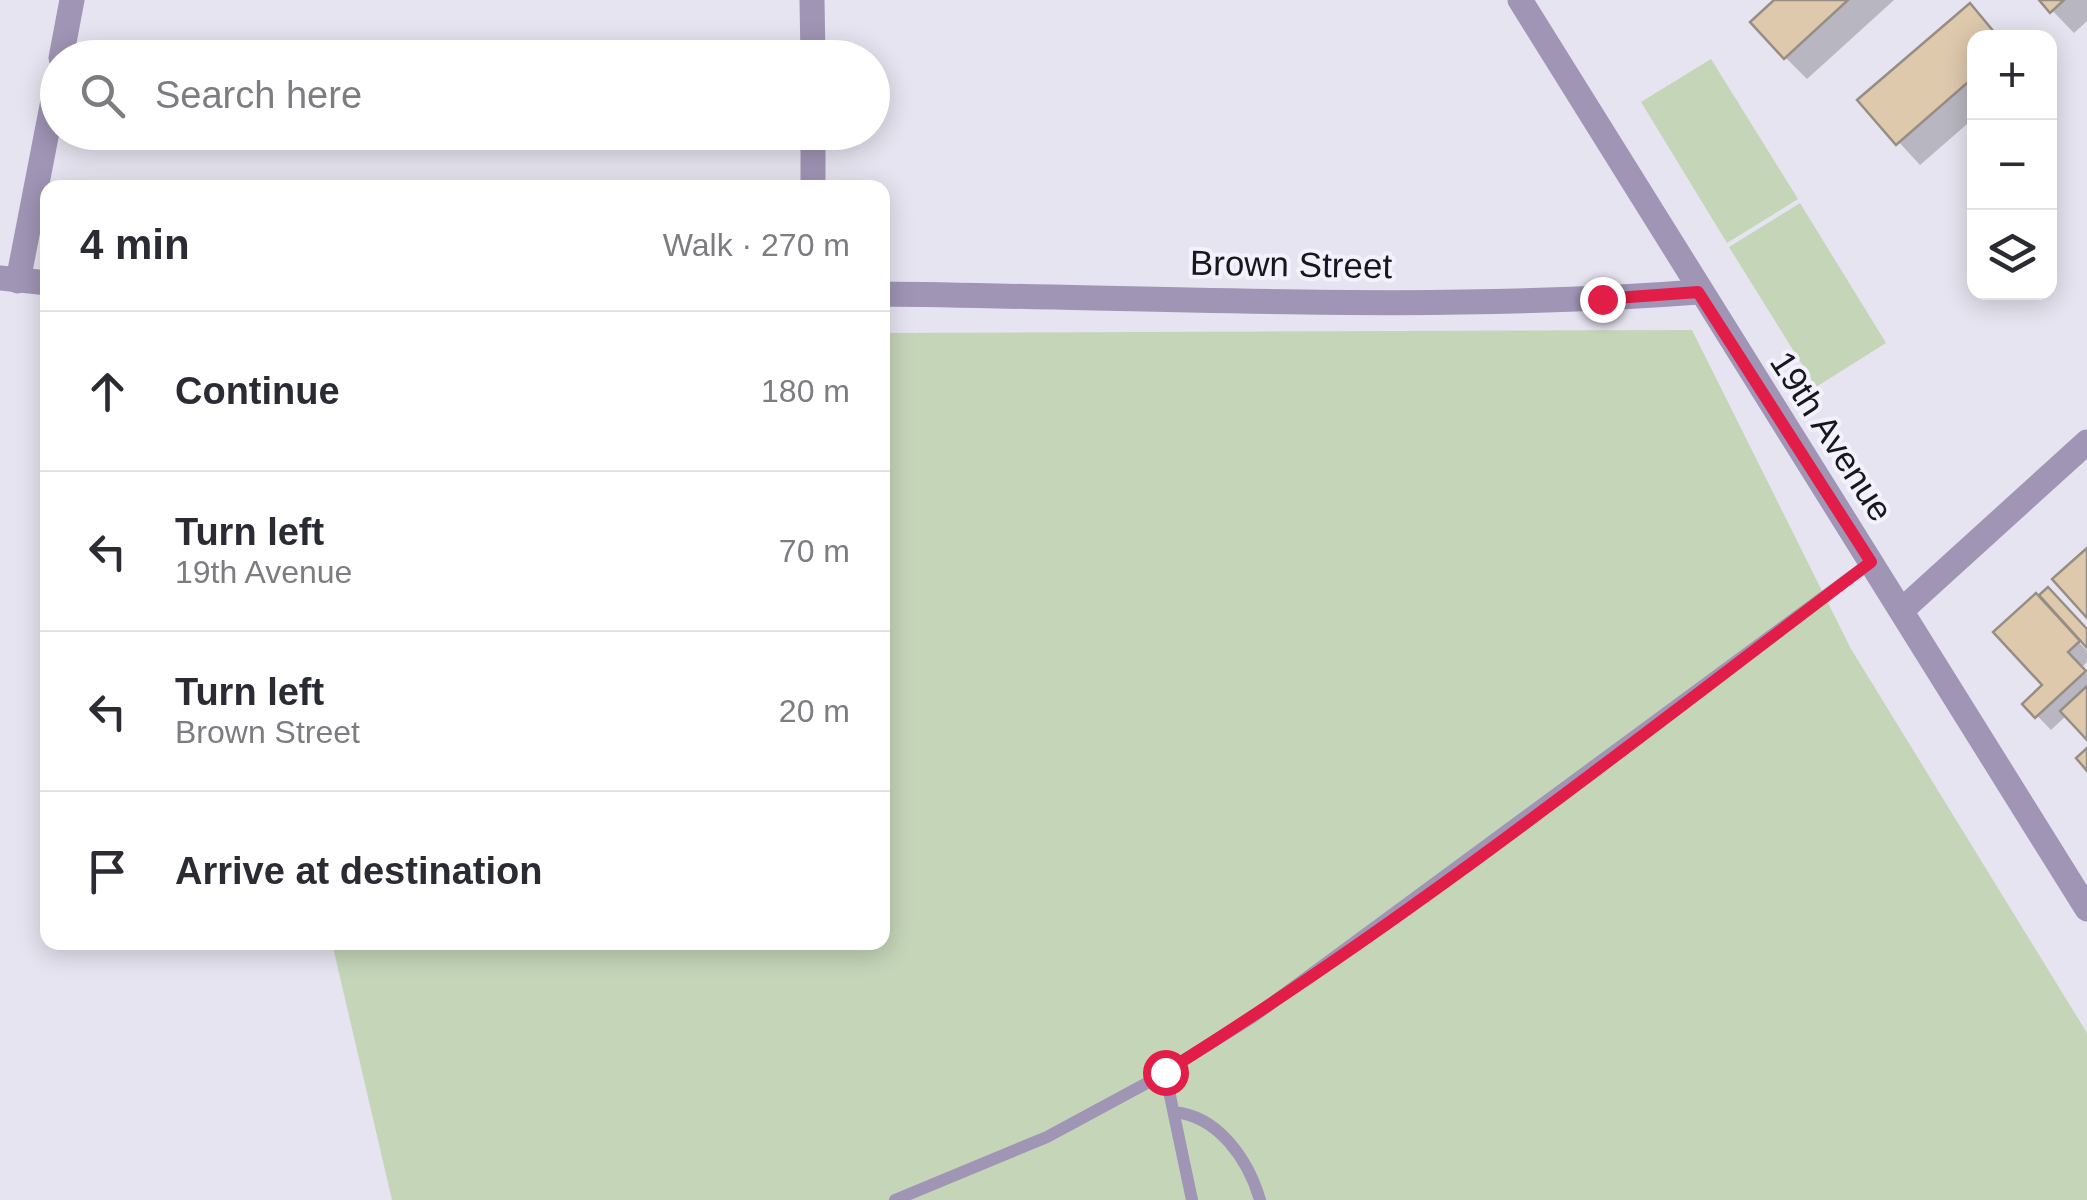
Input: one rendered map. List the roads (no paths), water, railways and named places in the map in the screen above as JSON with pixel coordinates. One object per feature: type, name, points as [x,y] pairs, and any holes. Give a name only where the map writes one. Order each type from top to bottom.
[{"type":"street","points":[[64,40],[72,0]]},
{"type":"street","points":[[812,0],[813,40]]},
{"type":"street","name":"19th Avenue","points":[[1520,0],[1698,292],[1902,610],[2087,910]]},
{"type":"street","points":[[40,150],[9,280],[40,282]]},
{"type":"street","points":[[813,150],[813,180]]},
{"type":"street","name":"Brown Street","points":[[890,294],[1485,301],[1698,292]]},
{"type":"street","points":[[1902,610],[2087,442]]},
{"type":"lane","points":[[895,1200],[1046,1137],[1165,1072],[1253,1017],[1871,562]]},
{"type":"lane","points":[[1165,1072],[1192,1200]]},
{"type":"lane","points":[[1174,1112],[1196,1114],[1212,1126],[1245,1166],[1260,1200]]}]
